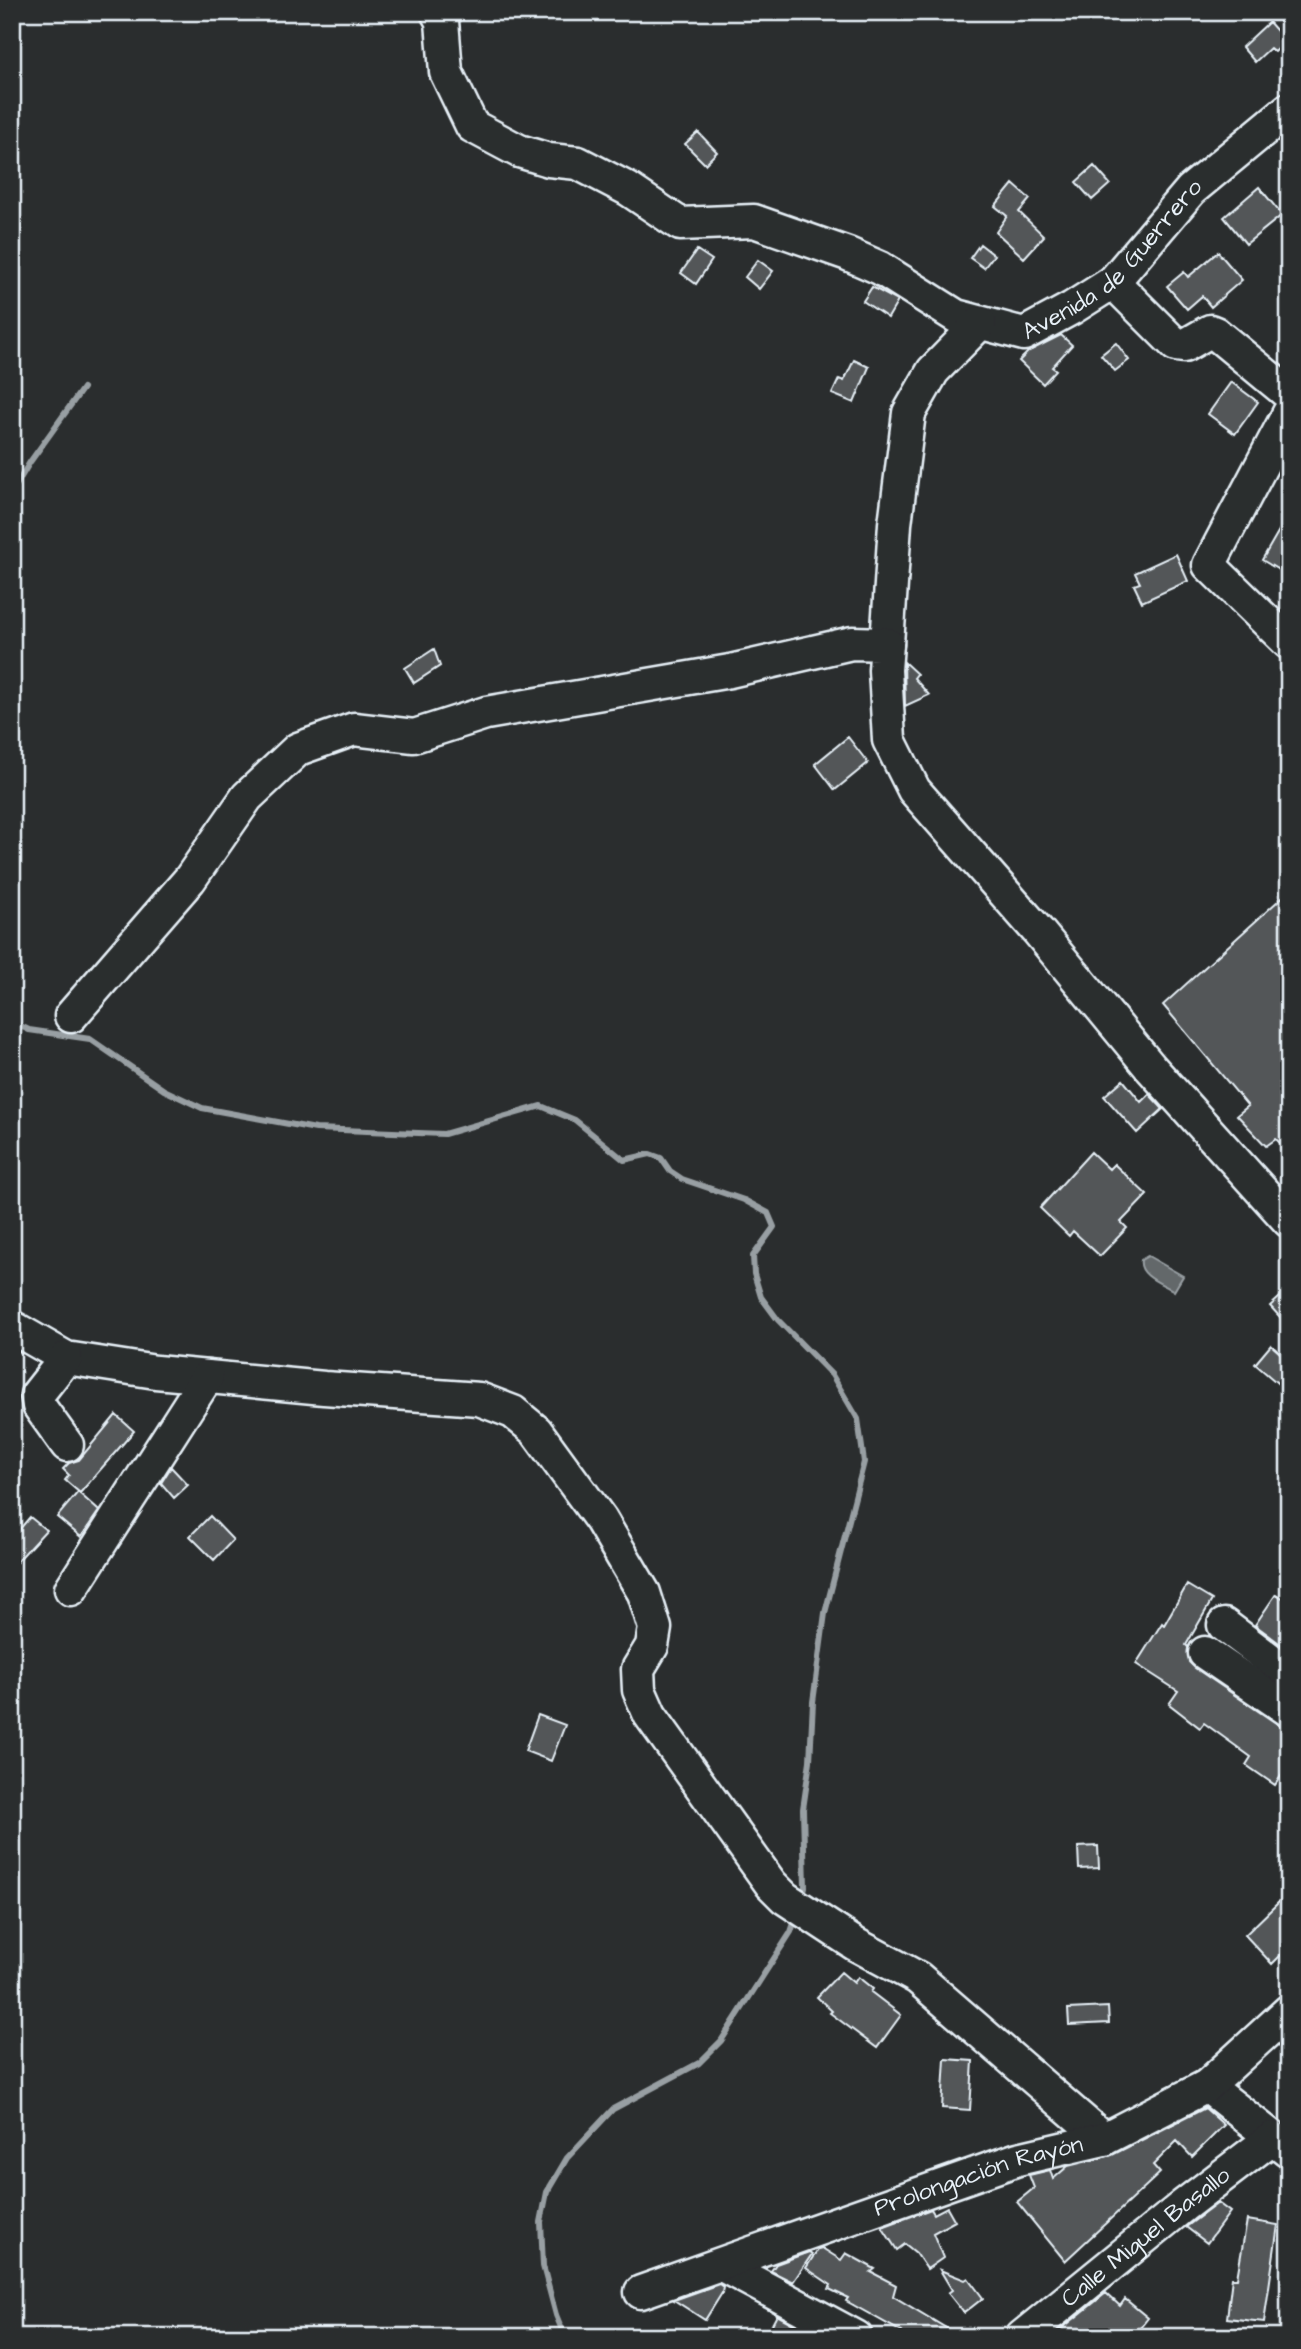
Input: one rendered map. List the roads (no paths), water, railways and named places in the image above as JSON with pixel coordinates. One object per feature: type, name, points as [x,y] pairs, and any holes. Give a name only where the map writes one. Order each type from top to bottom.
[{"type":"street","name":"Avenida de Guerrero","points":[[437,12],[442,21],[446,72],[472,126],[519,151],[548,160],[578,163],[628,189],[680,224],[754,221],[880,268],[956,316],[1024,334],[1113,282],[1191,190],[1289,109]]},
{"type":"street","points":[[1113,282],[1176,345],[1184,346],[1210,331],[1215,332],[1289,394]]},
{"type":"street","points":[[980,323],[933,370],[909,413],[896,510],[885,670],[889,740],[914,790],[1038,930],[1151,1068],[1289,1221]]},
{"type":"street","points":[[1289,413],[1209,565],[1289,643]]},
{"type":"street","points":[[71,1016],[190,879],[247,797],[298,749],[354,729],[414,736],[486,713],[730,671],[852,643],[887,644]]},
{"type":"street","points":[[12,1327],[66,1358],[156,1372],[479,1399],[513,1412],[536,1431],[601,1520],[644,1593],[655,1628],[652,1646],[638,1669],[639,1690],[650,1715],[771,1884],[785,1898],[855,1944],[918,1978],[1104,2139]]},
{"type":"street","points":[[66,1358],[37,1395],[39,1406],[67,1446]]},
{"type":"street","points":[[71,1589],[207,1377]]},
{"type":"street","points":[[1224,1625],[1289,1674]]},
{"type":"street","points":[[1205,1653],[1289,1710]]},
{"type":"street","name":"Prolongación Rayón","points":[[641,2292],[1018,2159],[1104,2139],[1207,2086],[1289,2011]]},
{"type":"street","points":[[1207,2086],[1280,2144]]},
{"type":"street","name":"Calle Miguel Basallo","points":[[1023,2337],[1184,2206],[1280,2144]]},
{"type":"street","points":[[722,2265],[856,2337]]},
{"type":"waterway","points":[[12,492],[83,388]]},
{"type":"waterway","points":[[12,1022],[29,1030],[90,1039],[164,1090],[202,1108],[316,1129],[444,1134],[541,1106],[575,1120],[624,1160],[650,1154],[661,1158],[670,1171],[682,1179],[744,1200],[768,1213],[774,1227],[753,1256],[754,1274],[761,1297],[778,1320],[832,1375],[858,1419],[864,1462],[825,1613],[803,1809],[805,1887],[802,1897]]},
{"type":"waterway","points":[[565,2337],[543,2266],[541,2222],[547,2192],[567,2158],[613,2109],[699,2063],[721,2041],[791,1932],[796,1917]]}]
